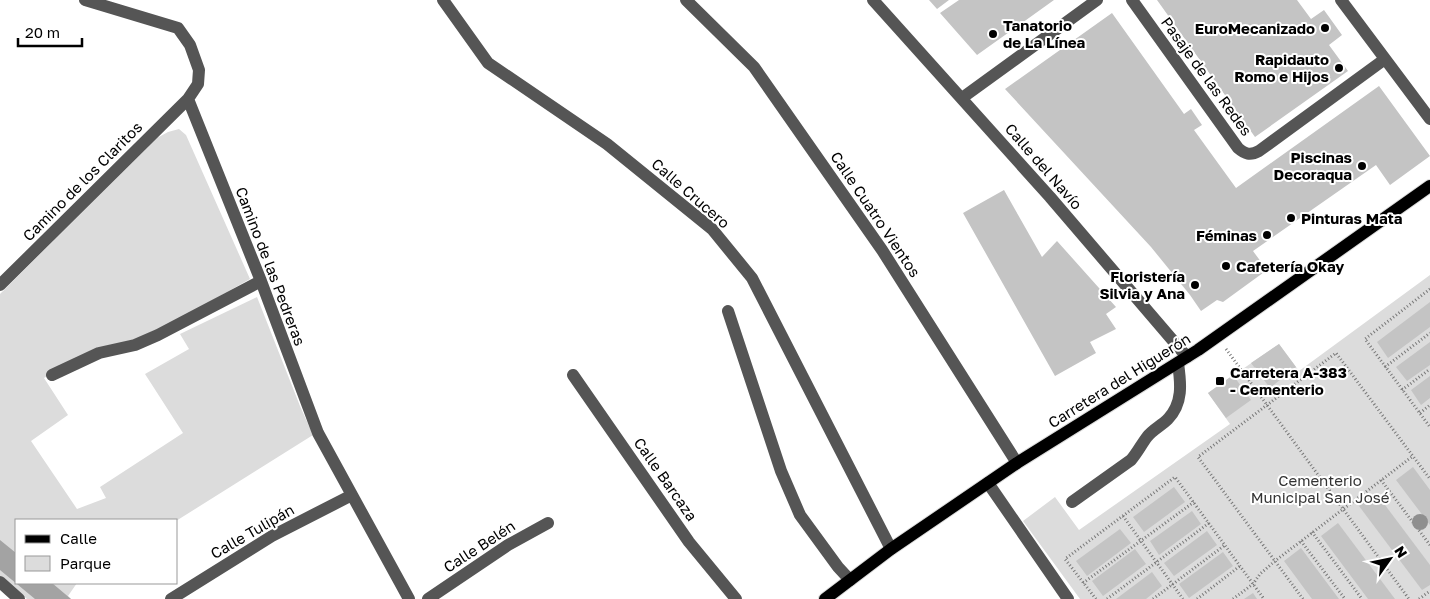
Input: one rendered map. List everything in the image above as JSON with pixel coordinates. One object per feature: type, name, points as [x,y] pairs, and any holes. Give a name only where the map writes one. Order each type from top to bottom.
[{"type":"main road","name":"Carretera del Higuerón","points":[[825,599],[891,549],[1017,464],[1182,360],[1430,186]]},
{"type":"street","points":[[86,0],[178,28],[190,45],[199,70],[198,84],[188,100]]},
{"type":"street","name":"Calle Crucero","points":[[443,0],[488,63],[608,144],[712,229],[752,278],[891,549]]},
{"type":"street","name":"Calle Cuatro Vientos","points":[[686,0],[754,67],[882,250],[1017,464]]},
{"type":"street","name":"Calle del Navío","points":[[873,0],[1087,240],[1182,360]]},
{"type":"street","points":[[962,98],[1097,0]]},
{"type":"street","name":"Pasaje de las Redes","points":[[1132,0],[1238,148],[1244,153],[1252,154],[1259,151],[1385,59]]},
{"type":"street","points":[[1341,0],[1430,118]]},
{"type":"street","name":"Camino de las Pedreras","points":[[188,100],[261,281],[318,433],[409,599]]},
{"type":"street","name":"Camino de los Claritos","points":[[0,285],[188,100]]},
{"type":"street","points":[[52,375],[99,353],[135,345],[158,335],[261,281]]},
{"type":"street","points":[[728,311],[781,471],[800,515],[838,567],[850,580]]},
{"type":"street","points":[[1072,502],[1131,460],[1147,436],[1169,418],[1176,406],[1181,388],[1182,360]]},
{"type":"street","name":"Calle Barcaza","points":[[573,375],[689,542],[736,599]]},
{"type":"street","points":[[988,483],[1068,599]]},
{"type":"street","name":"Calle Tulipán","points":[[171,599],[272,536],[352,495]]},
{"type":"street","name":"Calle Belén","points":[[428,599],[508,545],[548,523]]},
{"type":"street","points":[[2,589],[19,599]]},
{"type":"path","points":[[1430,289],[1365,338],[1430,427]]},
{"type":"path","points":[[1386,366],[1430,333]]},
{"type":"path","points":[[1217,336],[1409,599]]},
{"type":"path","points":[[1303,599],[1198,457],[1336,353],[1430,479]]},
{"type":"path","points":[[1402,390],[1430,369]]},
{"type":"path","points":[[1420,413],[1430,405]]},
{"type":"path","points":[[1233,599],[1253,584],[1260,574],[1275,561],[1412,456]]},
{"type":"path","points":[[1096,599],[1065,559],[1175,477],[1264,599]]},
{"type":"path","points":[[1381,480],[1430,545]]},
{"type":"path","points":[[1083,583],[1194,502]]},
{"type":"path","points":[[1123,516],[1183,599]]},
{"type":"path","points":[[1107,599],[1209,523]]},
{"type":"path","points":[[1312,532],[1362,599]]},
{"type":"path","points":[[1301,541],[1344,599]]},
{"type":"path","points":[[1153,599],[1224,545]]},
{"type":"path","points":[[1197,599],[1240,566]]},
{"type":"path","points":[[1419,599],[1430,591]]},
{"type":"green space","points":[[179,129],[186,135],[250,279],[181,318],[138,338],[68,362],[44,378],[68,415],[31,441],[77,509],[106,498],[100,487],[183,433],[145,374],[189,349],[180,334],[257,297],[313,435],[178,520],[15,519],[15,584],[76,584],[68,596],[71,599],[27,599],[0,576],[0,294],[157,138]]},
{"type":"green space","name":"Cementerio Municipal San José","points":[[1430,275],[1430,599],[1080,599],[1023,521],[1055,497],[1079,530],[1230,424],[1208,393],[1279,344],[1299,371]]},
{"type":"shaded area","points":[[0,540],[15,552],[15,582],[0,570]]},
{"type":"shaded area","points":[[17,584],[53,584],[71,599],[35,599]]},
{"type":"building","points":[[929,0],[949,0],[937,9]]},
{"type":"building","points":[[959,0],[1054,0],[977,55],[940,13]]},
{"type":"building","points":[[1157,0],[1297,0],[1311,19],[1324,10],[1342,35],[1329,45],[1348,71],[1255,137]]},
{"type":"building","points":[[1112,13],[1184,114],[1191,109],[1202,125],[1194,130],[1236,188],[1379,86],[1430,156],[1390,185],[1376,165],[1253,251],[1267,270],[1223,302],[1217,300],[1201,311],[1151,247],[1005,89]]},
{"type":"building","points":[[1004,190],[1042,257],[1057,241],[1116,307],[1106,314],[1116,329],[1090,342],[1096,353],[1055,376],[963,213]]},
{"type":"building","points":[[1430,302],[1430,327],[1388,358],[1377,342]]},
{"type":"building","points":[[1430,342],[1430,365],[1407,381],[1396,367]]},
{"type":"building","points":[[1279,344],[1296,367],[1270,388],[1251,363]]},
{"type":"building","points":[[1233,375],[1251,400],[1226,418],[1208,393]]},
{"type":"building","points":[[1430,376],[1430,398],[1421,405],[1411,390]]},
{"type":"building","points":[[1413,467],[1430,490],[1430,525],[1396,480]]},
{"type":"building","points":[[1174,487],[1185,502],[1144,532],[1133,517]]},
{"type":"building","points":[[1376,493],[1430,565],[1430,585],[1422,590],[1359,506]]},
{"type":"building","points":[[1192,511],[1201,524],[1159,555],[1150,541]]},
{"type":"building","points":[[1338,523],[1395,599],[1368,599],[1321,536]]},
{"type":"building","points":[[1120,529],[1131,543],[1087,576],[1076,561]]},
{"type":"building","points":[[1207,531],[1217,545],[1174,576],[1164,563]]},
{"type":"building","points":[[1301,548],[1339,599],[1312,599],[1284,561]]},
{"type":"building","points":[[1135,549],[1146,564],[1103,596],[1092,581]]},
{"type":"building","points":[[1223,552],[1233,566],[1189,598],[1179,584]]},
{"type":"building","points":[[1152,572],[1162,586],[1146,599],[1116,599]]},
{"type":"building","points":[[1253,593],[1257,599],[1244,599]]},
{"type":"place","name":"EuroMecanizado","points":[[1325,28]]},
{"type":"place","name":"Tanatorio de La Línea","points":[[993,34]]},
{"type":"place","name":"Rapidauto Romo e Hijos","points":[[1339,68]]},
{"type":"place","name":"Piscinas Decoraqua","points":[[1362,166]]},
{"type":"place","name":"Pinturas Mata","points":[[1291,218]]},
{"type":"place","name":"Féminas","points":[[1267,235]]},
{"type":"place","name":"Cafetería Okay","points":[[1226,266]]},
{"type":"place","name":"Floristería Silvia y Ana","points":[[1195,285]]},
{"type":"place","name":"Carretera A-383 - Cementerio","points":[[1220,381]]}]
